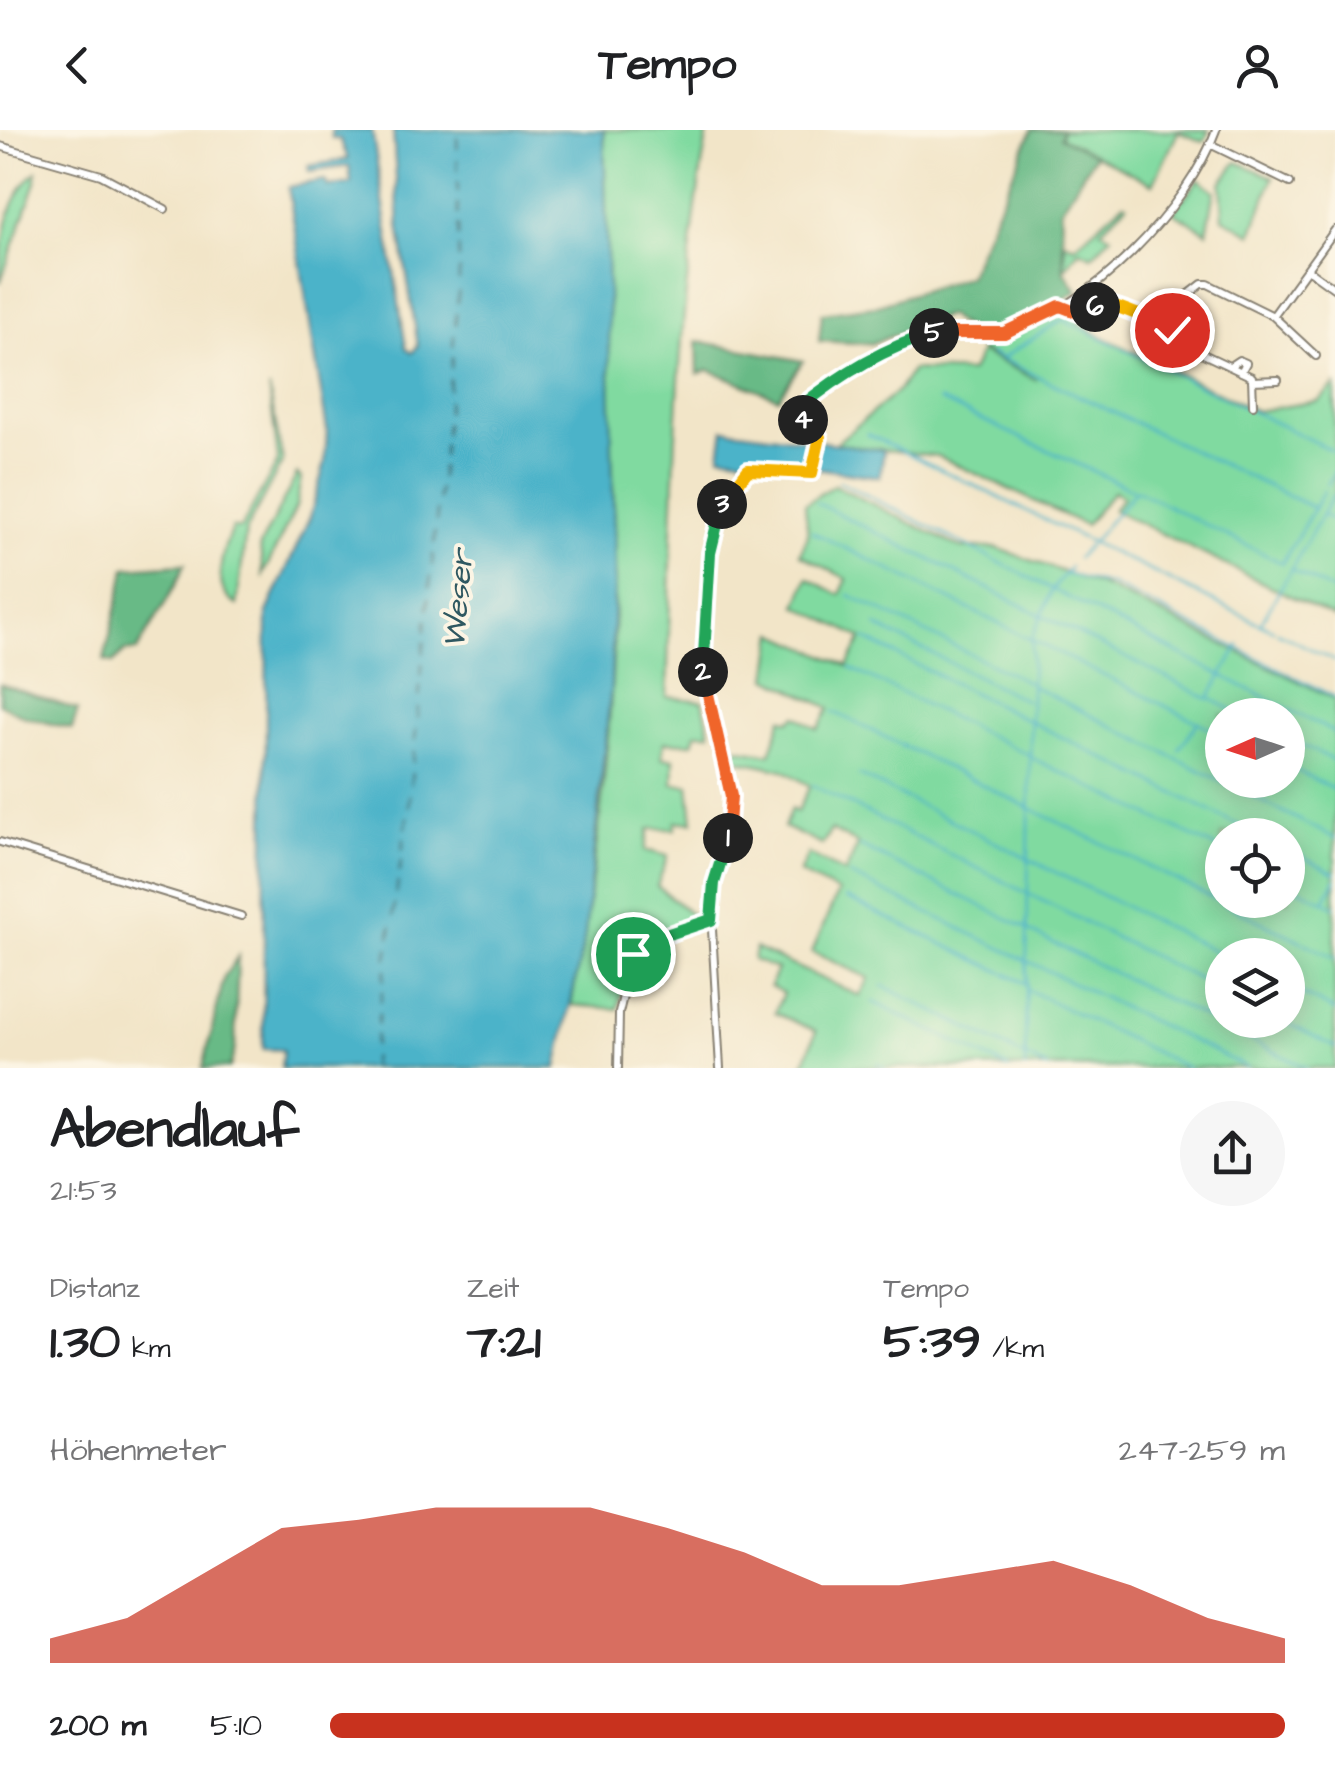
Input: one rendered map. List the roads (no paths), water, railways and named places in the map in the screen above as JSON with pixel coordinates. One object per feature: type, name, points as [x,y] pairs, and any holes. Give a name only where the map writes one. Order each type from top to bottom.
[{"type":"street","points":[[720,1068],[711,920],[732,807],[702,659],[716,518],[725,498],[748,470],[769,468],[805,475],[815,470],[820,437],[802,419],[798,409],[868,360],[934,333],[1004,333],[1060,306],[1138,247],[1202,166],[1216,130]]},
{"type":"street","points":[[1210,144],[1290,183]]},
{"type":"street","points":[[0,146],[101,175],[165,209]]},
{"type":"street","points":[[1273,316],[1335,230]]},
{"type":"street","points":[[1306,269],[1335,289]]},
{"type":"street","points":[[1060,306],[1078,313],[1107,304],[1143,319],[1164,316],[1202,284],[1273,316],[1316,356]]},
{"type":"street","points":[[1164,316],[1180,343],[1252,381],[1278,380]]},
{"type":"street","points":[[1252,381],[1253,406]]},
{"type":"street","points":[[0,842],[240,916]]},
{"type":"street","points":[[618,1068],[619,1013],[633,954],[663,936],[711,920]]},
{"type":"water","name":"Weser","points":[[331,130],[372,130],[406,348],[412,353],[418,346],[399,225],[393,130],[604,130],[615,570],[611,688],[585,935],[557,1068],[281,1068],[283,1050],[263,1049],[267,612],[310,517],[325,462],[327,430],[288,187],[325,180],[328,187],[351,183],[349,166],[309,172],[308,166],[348,159],[340,139],[332,139]]},
{"type":"water","points":[[724,429],[884,450],[880,477],[720,455]]},
{"type":"waterway","points":[[1001,359],[1063,319],[1335,452]]},
{"type":"waterway","points":[[991,354],[1314,508]]},
{"type":"waterway","points":[[939,400],[1134,490]]},
{"type":"waterway","points":[[867,434],[1273,630]]},
{"type":"waterway","points":[[1327,485],[1335,471]]},
{"type":"waterway","points":[[839,481],[1335,733]]},
{"type":"waterway","points":[[1093,541],[1136,490],[1282,563],[1324,491]]},
{"type":"waterway","points":[[1261,623],[1333,495]]},
{"type":"waterway","points":[[817,503],[1209,699],[1239,645]]},
{"type":"waterway","points":[[1323,515],[1335,521]]},
{"type":"waterway","points":[[813,532],[1205,726]]},
{"type":"waterway","points":[[1077,558],[1089,545]]},
{"type":"waterway","points":[[1025,1068],[1032,638],[1052,590],[1070,567]]},
{"type":"waterway","points":[[1290,569],[1335,592]]},
{"type":"waterway","points":[[1065,574],[1112,585],[1335,697]]},
{"type":"waterway","points":[[849,595],[1028,682]]},
{"type":"waterway","points":[[876,626],[1027,701]]},
{"type":"waterway","points":[[1277,632],[1335,661]]},
{"type":"waterway","points":[[865,639],[1224,818]]},
{"type":"waterway","points":[[850,668],[1029,755]]},
{"type":"waterway","points":[[1032,686],[1335,838]]},
{"type":"waterway","points":[[834,712],[1335,958]]},
{"type":"waterway","points":[[1179,749],[1198,722]]},
{"type":"waterway","points":[[1305,746],[1335,761]]},
{"type":"waterway","points":[[1030,757],[1205,843]]},
{"type":"waterway","points":[[859,775],[1205,946]]},
{"type":"waterway","points":[[1305,775],[1335,790]]},
{"type":"waterway","points":[[812,785],[1205,982]]},
{"type":"waterway","points":[[860,846],[1028,929]]},
{"type":"waterway","points":[[1305,858],[1335,873]]},
{"type":"waterway","points":[[850,875],[1248,1068]]},
{"type":"waterway","points":[[1325,900],[1335,879]]},
{"type":"waterway","points":[[1305,892],[1335,907]]},
{"type":"waterway","points":[[846,898],[1025,983]]},
{"type":"waterway","points":[[1029,931],[1307,1068]]},
{"type":"waterway","points":[[883,986],[1048,1068]]},
{"type":"waterway","points":[[1028,990],[1188,1068]]},
{"type":"waterway","points":[[1305,996],[1335,1011]]},
{"type":"waterway","points":[[873,1002],[1008,1068]]},
{"type":"waterway","points":[[1305,1032],[1335,1047]]},
{"type":"waterway","points":[[877,1064],[885,1068]]}]
